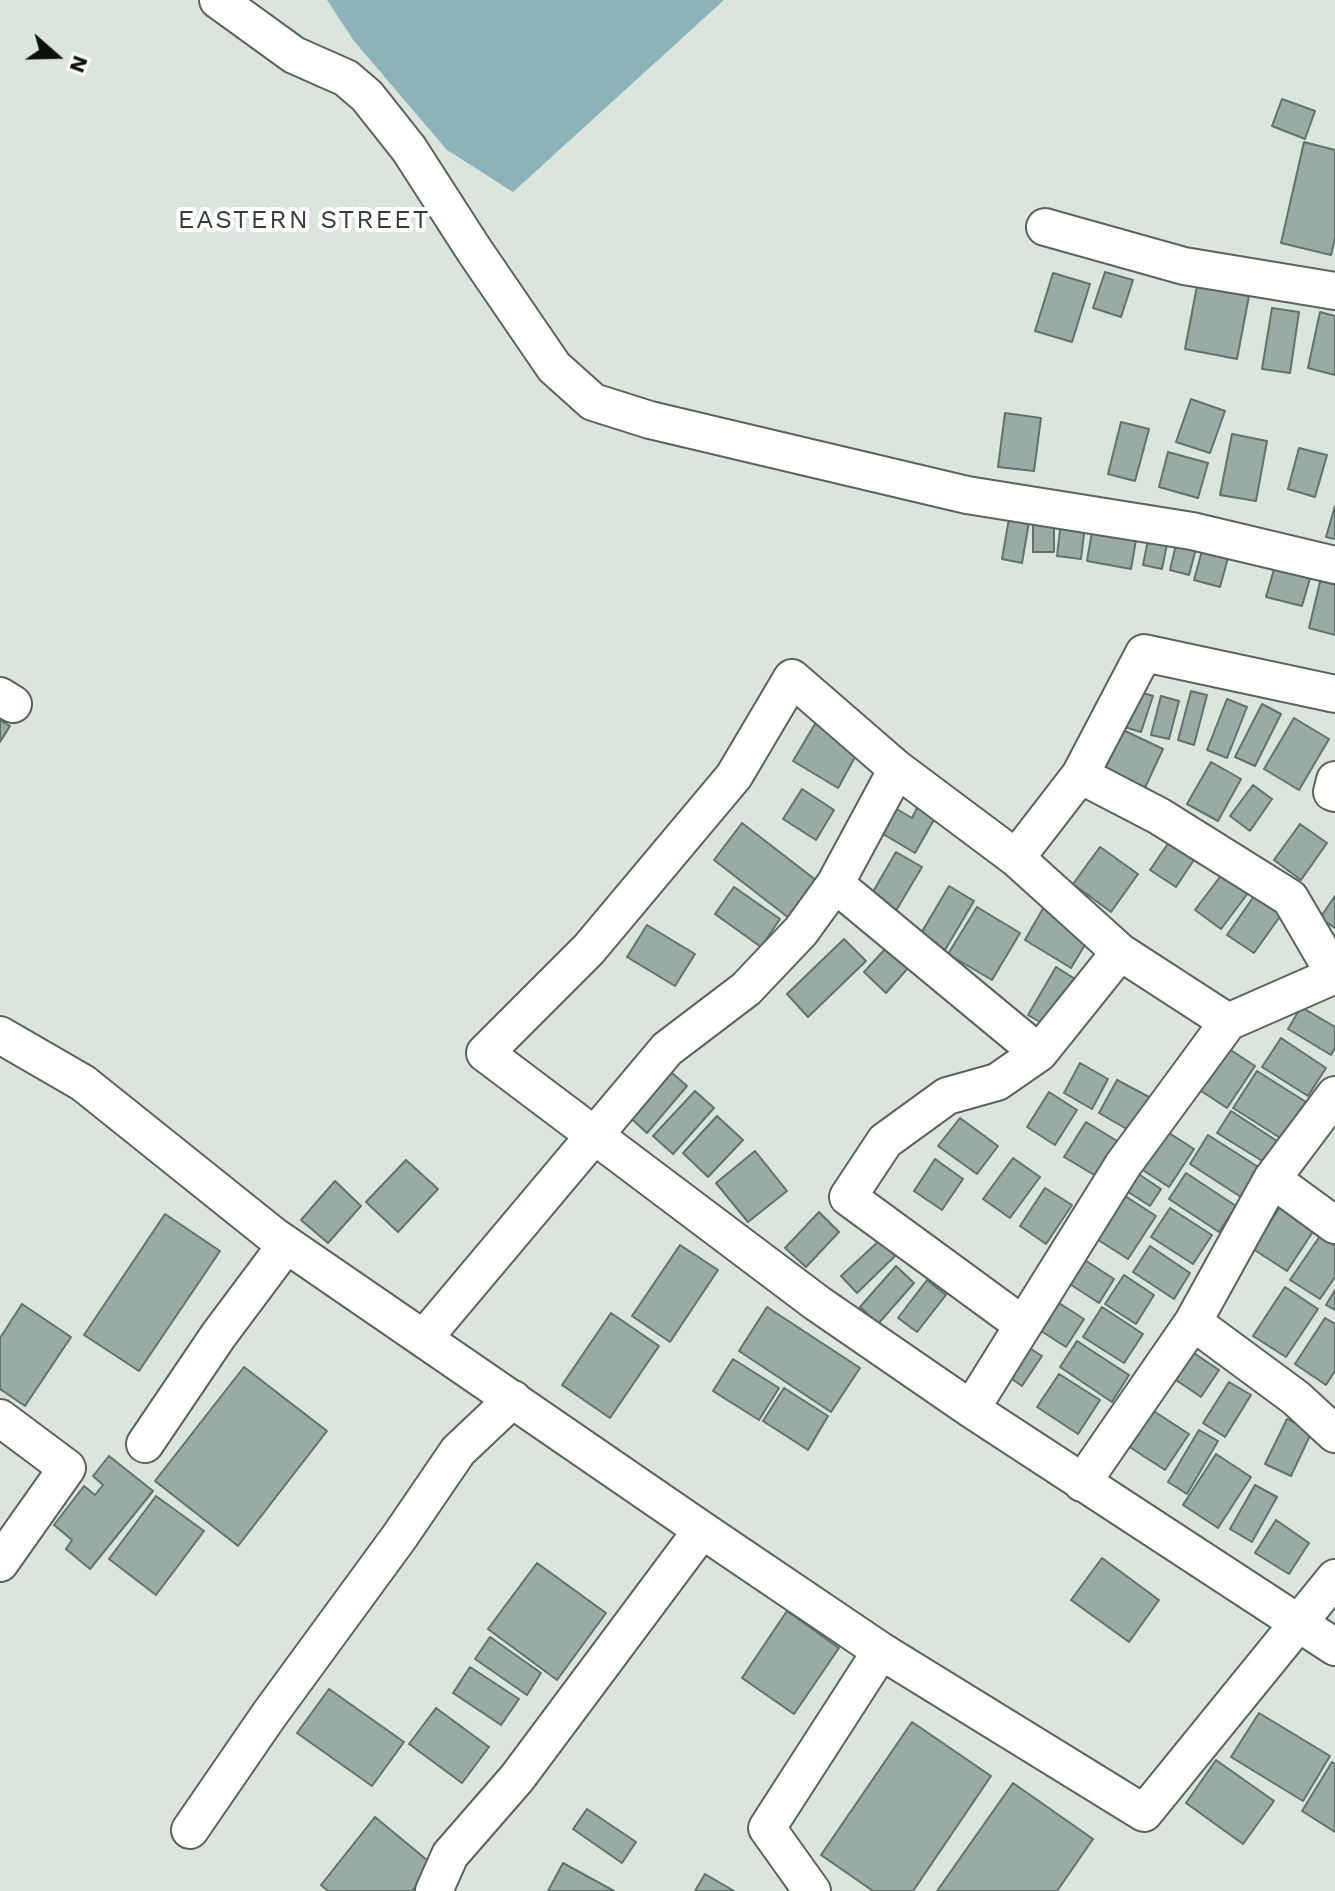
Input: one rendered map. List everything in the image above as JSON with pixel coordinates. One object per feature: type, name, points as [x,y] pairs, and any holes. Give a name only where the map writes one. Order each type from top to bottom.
[{"type":"street","points":[[218,0],[294,55],[346,78],[367,96],[409,149],[554,367],[593,402],[650,420],[967,495],[1192,531],[1335,565]]},
{"type":"street","points":[[1045,227],[1184,266],[1335,291]]},
{"type":"street","points":[[1016,858],[1080,775],[1144,653],[1335,694]]},
{"type":"street","points":[[1228,1022],[1120,952],[1016,858],[897,769],[792,678],[734,776],[589,949],[485,1053],[817,1303],[1082,1483],[1335,1647]]},
{"type":"street","points":[[424,1338],[667,1049],[746,989],[801,931],[835,884],[897,769]]},
{"type":"street","points":[[971,1409],[1123,1165],[1228,1022],[1335,975],[1290,898],[1159,816],[1080,775]]},
{"type":"street","points":[[1335,780],[1332,792],[1335,793]]},
{"type":"street","points":[[835,884],[1039,1053]]},
{"type":"street","points":[[1023,1325],[848,1197],[885,1141],[947,1096],[997,1082],[1039,1053],[1120,952]]},
{"type":"street","points":[[0,1035],[83,1083],[286,1245],[702,1530],[881,1651],[1144,1813],[1335,1578]]},
{"type":"street","points":[[1082,1483],[1193,1322],[1272,1179],[1335,1095]]},
{"type":"street","points":[[1272,1179],[1335,1225]]},
{"type":"street","points":[[145,1444],[218,1336],[286,1245]]},
{"type":"street","points":[[1193,1322],[1296,1398],[1335,1434]]},
{"type":"street","points":[[190,1830],[458,1451],[513,1399]]},
{"type":"street","points":[[0,1418],[67,1468],[0,1563]]},
{"type":"street","points":[[434,1891],[450,1855],[517,1778],[702,1530]]},
{"type":"street","points":[[812,1891],[767,1828],[881,1651]]},
{"type":"water","points":[[327,0],[724,0],[513,192],[447,150],[354,41]]},
{"type":"building","points":[[1282,99],[1315,111],[1305,139],[1272,126]]},
{"type":"building","points":[[1304,142],[1335,150],[1335,238],[1331,255],[1281,243]]},
{"type":"building","points":[[1105,272],[1133,280],[1121,317],[1093,308]]},
{"type":"building","points":[[1053,273],[1090,284],[1072,342],[1035,331]]},
{"type":"building","points":[[1197,286],[1249,296],[1237,359],[1185,349]]},
{"type":"building","points":[[1272,308],[1299,312],[1290,373],[1262,369]]},
{"type":"building","points":[[1320,312],[1335,316],[1335,375],[1308,368]]},
{"type":"building","points":[[1191,399],[1225,411],[1210,453],[1176,442]]},
{"type":"building","points":[[1005,413],[1041,418],[1034,471],[998,467]]},
{"type":"building","points":[[1121,422],[1149,429],[1135,481],[1108,474]]},
{"type":"building","points":[[1232,434],[1267,441],[1256,501],[1220,495]]},
{"type":"building","points":[[1299,448],[1327,455],[1315,497],[1288,489]]},
{"type":"building","points":[[1168,452],[1208,463],[1198,498],[1159,487]]},
{"type":"building","points":[[1335,506],[1335,539],[1326,537]]},
{"type":"building","points":[[1010,513],[1030,516],[1022,563],[1002,559]]},
{"type":"building","points":[[1061,522],[1085,525],[1081,559],[1057,556]]},
{"type":"building","points":[[1033,524],[1054,524],[1054,552],[1033,552]]},
{"type":"building","points":[[1093,526],[1137,534],[1131,569],[1087,561]]},
{"type":"building","points":[[1149,535],[1168,539],[1162,569],[1143,565]]},
{"type":"building","points":[[1178,536],[1198,541],[1189,575],[1170,570]]},
{"type":"building","points":[[1205,540],[1231,547],[1220,587],[1194,580]]},
{"type":"building","points":[[1275,566],[1311,575],[1302,606],[1266,597]]},
{"type":"building","points":[[1321,578],[1335,582],[1335,635],[1309,628]]},
{"type":"building","points":[[1130,689],[1153,696],[1141,732],[1118,725]]},
{"type":"building","points":[[1191,691],[1207,695],[1194,745],[1178,740]]},
{"type":"building","points":[[1161,696],[1179,701],[1169,739],[1151,735]]},
{"type":"building","points":[[1227,699],[1247,707],[1227,758],[1207,750]]},
{"type":"building","points":[[1262,704],[1281,714],[1255,766],[1235,757]]},
{"type":"building","points":[[1294,718],[1329,739],[1299,790],[1264,769]]},
{"type":"building","points":[[0,720],[10,726],[0,742]]},
{"type":"building","points":[[815,724],[859,750],[838,788],[793,761]]},
{"type":"building","points":[[1123,730],[1163,749],[1142,794],[1102,776]]},
{"type":"building","points":[[1211,762],[1241,779],[1218,821],[1187,804]]},
{"type":"building","points":[[1253,785],[1272,799],[1250,831],[1230,816]]},
{"type":"building","points":[[802,789],[834,810],[816,840],[783,819]]},
{"type":"building","points":[[888,804],[912,818],[917,808],[935,818],[915,853],[873,828]]},
{"type":"building","points":[[742,823],[817,881],[789,918],[714,860]]},
{"type":"building","points":[[1300,824],[1327,843],[1301,880],[1274,860]]},
{"type":"building","points":[[1176,832],[1201,849],[1176,887],[1150,870]]},
{"type":"building","points":[[1100,847],[1138,874],[1111,912],[1073,884]]},
{"type":"building","points":[[896,852],[922,867],[891,919],[866,904]]},
{"type":"building","points":[[1229,865],[1254,885],[1221,929],[1195,910]]},
{"type":"building","points":[[949,886],[974,901],[945,950],[920,935]]},
{"type":"building","points":[[734,887],[780,919],[761,947],[715,914]]},
{"type":"building","points":[[1259,889],[1286,908],[1254,953],[1227,935]]},
{"type":"building","points":[[1335,896],[1335,928],[1320,918]]},
{"type":"building","points":[[1045,905],[1092,933],[1071,968],[1025,940]]},
{"type":"building","points":[[977,907],[1020,933],[992,980],[948,954]]},
{"type":"building","points":[[647,925],[695,954],[675,986],[627,957]]},
{"type":"building","points":[[844,939],[866,961],[808,1017],[787,994]]},
{"type":"building","points":[[886,948],[908,968],[886,993],[864,972]]},
{"type":"building","points":[[1056,967],[1080,982],[1052,1029],[1028,1015]]},
{"type":"building","points":[[1301,1007],[1335,1027],[1335,1048],[1331,1055],[1288,1029]]},
{"type":"building","points":[[1281,1038],[1326,1068],[1308,1096],[1262,1067]]},
{"type":"building","points":[[1220,1043],[1255,1066],[1227,1108],[1192,1085]]},
{"type":"building","points":[[1080,1063],[1108,1079],[1092,1109],[1064,1093]]},
{"type":"building","points":[[664,1066],[687,1086],[647,1133],[624,1112]]},
{"type":"building","points":[[1257,1071],[1306,1102],[1282,1139],[1233,1108]]},
{"type":"building","points":[[1117,1080],[1151,1098],[1132,1132],[1099,1113]]},
{"type":"building","points":[[695,1091],[714,1108],[673,1154],[653,1136]]},
{"type":"building","points":[[1049,1092],[1077,1110],[1055,1145],[1027,1127]]},
{"type":"building","points":[[1231,1111],[1277,1141],[1264,1162],[1217,1133]]},
{"type":"building","points":[[717,1116],[743,1140],[708,1177],[683,1153]]},
{"type":"building","points":[[960,1118],[998,1146],[977,1174],[938,1146]]},
{"type":"building","points":[[1086,1122],[1122,1144],[1101,1179],[1064,1157]]},
{"type":"building","points":[[1163,1129],[1194,1149],[1169,1187],[1138,1167]]},
{"type":"building","points":[[1208,1135],[1263,1170],[1244,1199],[1190,1164]]},
{"type":"building","points":[[755,1151],[787,1191],[748,1222],[716,1183]]},
{"type":"building","points":[[1013,1158],[1040,1177],[1010,1218],[983,1199]]},
{"type":"building","points":[[935,1159],[963,1179],[942,1210],[914,1191]]},
{"type":"building","points":[[406,1160],[438,1189],[398,1232],[366,1202]]},
{"type":"building","points":[[1134,1171],[1161,1189],[1150,1206],[1122,1188]]},
{"type":"building","points":[[1186,1173],[1236,1206],[1219,1232],[1169,1199]]},
{"type":"building","points":[[335,1181],[361,1206],[328,1243],[301,1220]]},
{"type":"building","points":[[1045,1188],[1072,1205],[1046,1244],[1020,1226]]},
{"type":"building","points":[[1119,1192],[1156,1216],[1128,1259],[1092,1236]]},
{"type":"building","points":[[1283,1202],[1318,1224],[1287,1271],[1253,1249]]},
{"type":"building","points":[[1170,1208],[1212,1235],[1193,1264],[1151,1237]]},
{"type":"building","points":[[819,1212],[839,1232],[806,1267],[785,1248]]},
{"type":"building","points":[[165,1214],[220,1251],[139,1371],[84,1335]]},
{"type":"building","points":[[1320,1236],[1335,1246],[1335,1277],[1320,1299],[1290,1280]]},
{"type":"building","points":[[880,1240],[895,1256],[857,1293],[841,1276]]},
{"type":"building","points":[[680,1245],[718,1270],[670,1342],[632,1316]]},
{"type":"building","points":[[1150,1246],[1190,1273],[1174,1299],[1133,1272]]},
{"type":"building","points":[[1077,1255],[1114,1279],[1099,1303],[1062,1279]]},
{"type":"building","points":[[896,1266],[914,1283],[878,1324],[860,1307]]},
{"type":"building","points":[[1124,1275],[1154,1295],[1136,1324],[1105,1304]]},
{"type":"building","points":[[927,1280],[946,1295],[917,1332],[898,1318]]},
{"type":"building","points":[[1285,1287],[1318,1309],[1286,1357],[1253,1336]]},
{"type":"building","points":[[1335,1290],[1335,1310],[1326,1305]]},
{"type":"building","points":[[1048,1296],[1084,1319],[1066,1347],[1030,1324]]},
{"type":"building","points":[[22,1304],[71,1337],[25,1406],[0,1389],[0,1338]]},
{"type":"building","points":[[767,1307],[860,1368],[831,1412],[739,1351]]},
{"type":"building","points":[[1102,1307],[1143,1334],[1124,1363],[1083,1337]]},
{"type":"building","points":[[611,1313],[659,1346],[610,1418],[562,1385]]},
{"type":"building","points":[[1325,1318],[1335,1324],[1335,1371],[1326,1385],[1295,1364]]},
{"type":"building","points":[[1018,1341],[1042,1356],[1022,1386],[999,1370]]},
{"type":"building","points":[[1077,1341],[1129,1375],[1112,1402],[1060,1367]]},
{"type":"building","points":[[1191,1351],[1219,1370],[1201,1397],[1173,1378]]},
{"type":"building","points":[[733,1359],[779,1388],[759,1420],[713,1391]]},
{"type":"building","points":[[244,1367],[327,1431],[238,1546],[155,1481]]},
{"type":"building","points":[[1059,1374],[1100,1400],[1078,1434],[1037,1407]]},
{"type":"building","points":[[1229,1382],[1251,1395],[1225,1437],[1203,1423]]},
{"type":"building","points":[[784,1388],[828,1416],[808,1450],[763,1421]]},
{"type":"building","points":[[1149,1408],[1189,1434],[1165,1470],[1125,1444]]},
{"type":"building","points":[[1287,1419],[1312,1431],[1291,1476],[1265,1464]]},
{"type":"building","points":[[1199,1430],[1218,1441],[1187,1494],[1168,1482]]},
{"type":"building","points":[[1216,1454],[1251,1477],[1218,1528],[1183,1505]]},
{"type":"building","points":[[109,1456],[153,1491],[90,1569],[66,1549],[72,1540],[54,1525],[84,1486],[95,1495],[103,1485],[93,1476]]},
{"type":"building","points":[[1255,1485],[1277,1497],[1252,1542],[1230,1529]]},
{"type":"building","points":[[156,1496],[204,1531],[156,1595],[109,1559]]},
{"type":"building","points":[[1276,1520],[1309,1543],[1289,1574],[1255,1553]]},
{"type":"building","points":[[1102,1558],[1159,1600],[1129,1642],[1071,1600]]},
{"type":"building","points":[[537,1563],[606,1613],[557,1680],[488,1629]]},
{"type":"building","points":[[787,1611],[839,1648],[794,1714],[742,1678]]},
{"type":"building","points":[[490,1637],[541,1673],[527,1695],[475,1659]]},
{"type":"building","points":[[470,1667],[519,1699],[501,1725],[453,1693]]},
{"type":"building","points":[[329,1689],[404,1742],[372,1786],[297,1733]]},
{"type":"building","points":[[436,1708],[489,1747],[462,1783],[409,1744]]},
{"type":"building","points":[[1259,1713],[1330,1756],[1303,1801],[1231,1757]]},
{"type":"building","points":[[912,1722],[991,1776],[913,1891],[873,1891],[821,1855]]},
{"type":"building","points":[[1216,1760],[1274,1801],[1243,1844],[1186,1803]]},
{"type":"building","points":[[1332,1762],[1335,1764],[1335,1832],[1302,1811]]},
{"type":"building","points":[[1013,1783],[1093,1839],[1057,1891],[937,1891]]},
{"type":"building","points":[[587,1809],[636,1842],[622,1863],[573,1829]]},
{"type":"building","points":[[375,1817],[433,1865],[412,1891],[328,1891],[321,1885]]},
{"type":"building","points":[[563,1863],[614,1891],[548,1891]]},
{"type":"building","points":[[705,1874],[734,1891],[695,1891]]},
{"type":"district","name":"EASTERN STREET","points":[[304,220]]}]
